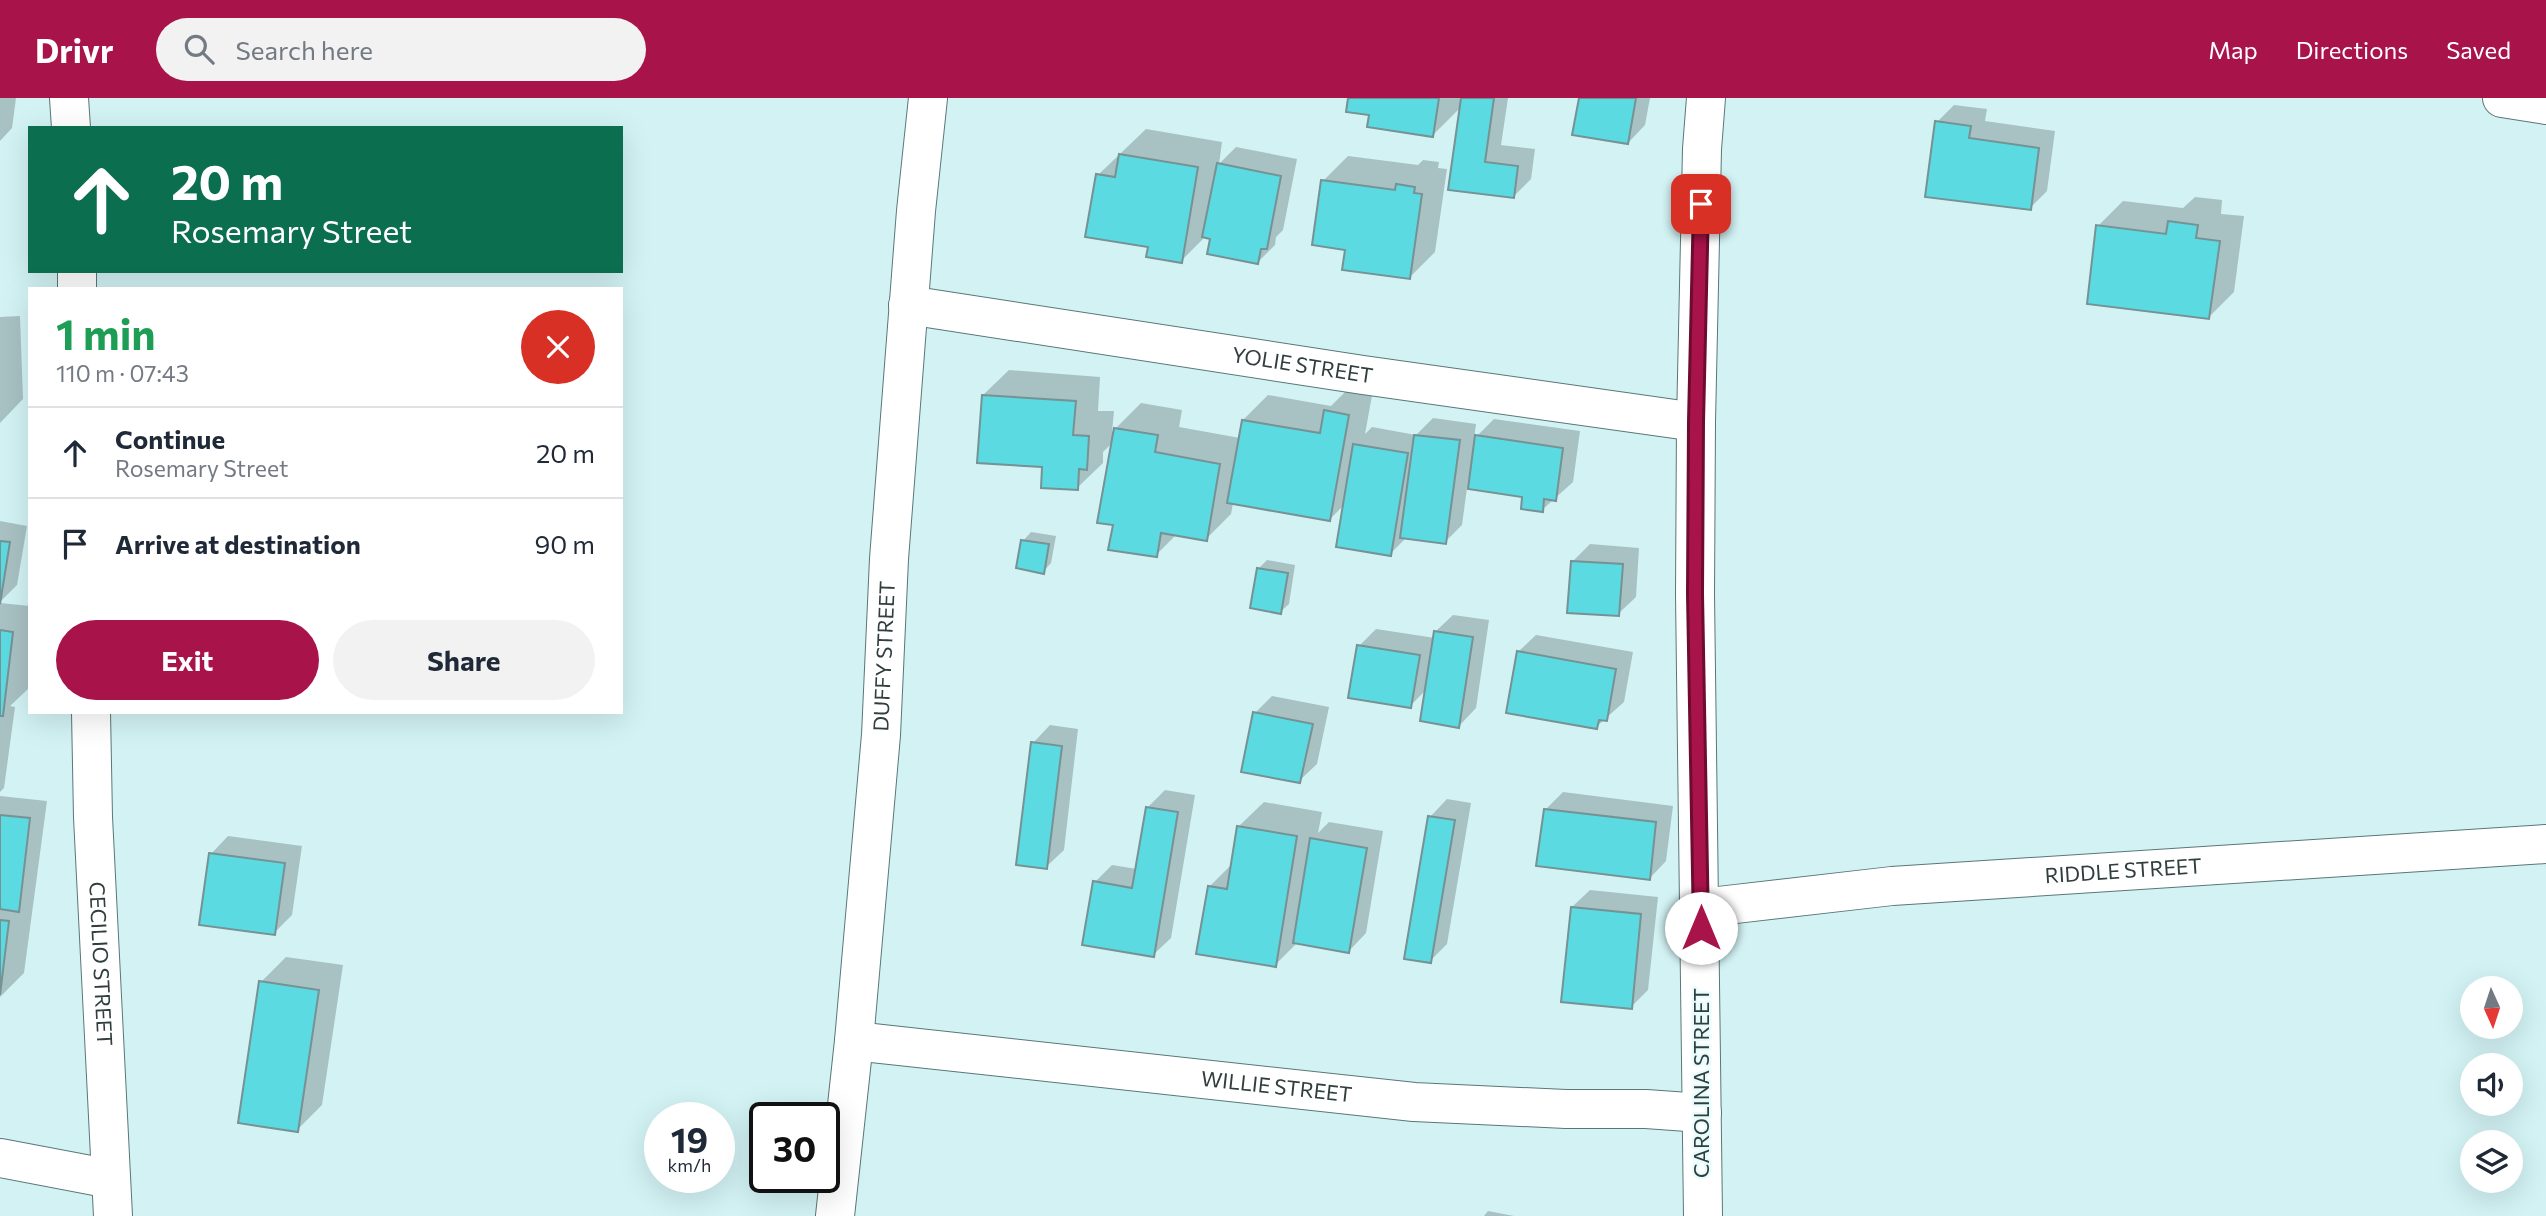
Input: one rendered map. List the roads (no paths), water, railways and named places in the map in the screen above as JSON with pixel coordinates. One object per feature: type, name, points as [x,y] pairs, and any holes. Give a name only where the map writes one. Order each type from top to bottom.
[{"type":"street","points":[[69,98],[71,126]]},
{"type":"street","name":"DUFFY STREET","points":[[835,1216],[854,1041],[881,735],[889,559],[908,305],[928,98]]},
{"type":"street","name":"CAROLINA STREET","points":[[1703,1216],[1695,594],[1702,149],[1706,98]]},
{"type":"street","points":[[2502,98],[2546,105]]},
{"type":"street","name":"YOLIE STREET","points":[[908,305],[1363,375],[1696,422]]},
{"type":"street","name":"CECILIO STREET","points":[[92,714],[93,817],[113,1216]]},
{"type":"street","name":"RIDDLE STREET","points":[[1701,908],[1906,885],[2546,844]]},
{"type":"street","name":"WILLIE STREET","points":[[854,1041],[1414,1102],[1566,1110],[1646,1109],[1702,1113]]},
{"type":"street","points":[[0,1157],[111,1179]]}]
